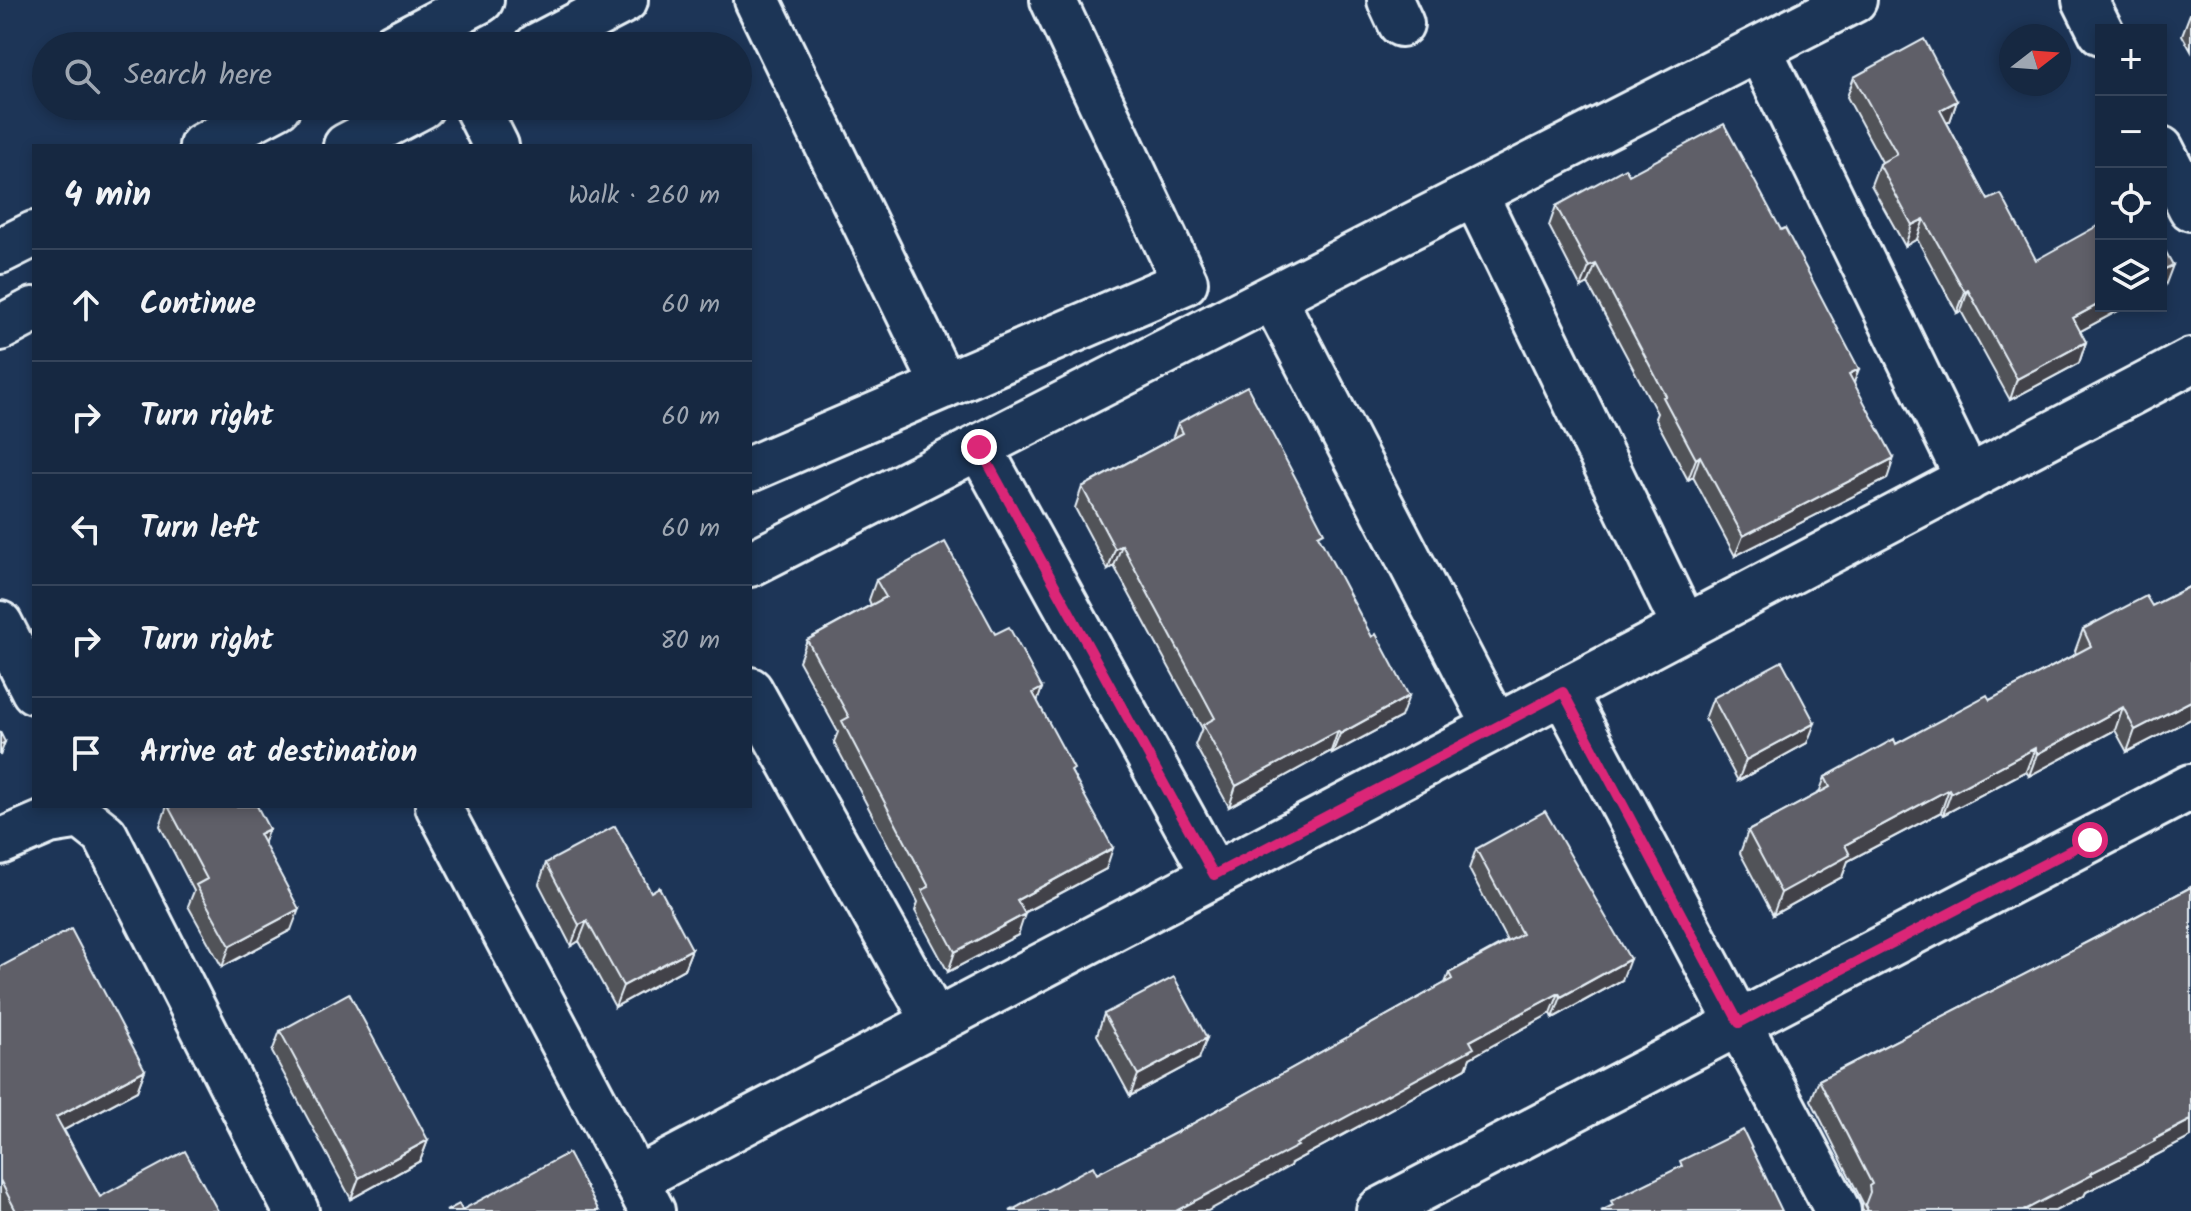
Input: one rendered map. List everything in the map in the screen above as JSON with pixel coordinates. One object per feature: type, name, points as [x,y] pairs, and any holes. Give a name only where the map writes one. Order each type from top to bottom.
[{"type":"street","points":[[444,32],[481,0]]},
{"type":"street","points":[[564,32],[625,0]]},
{"type":"street","points":[[757,0],[944,386]]},
{"type":"street","points":[[752,468],[1185,282],[1053,0]]},
{"type":"street","points":[[752,563],[1854,0]]},
{"type":"street","points":[[2085,0],[2097,24]]},
{"type":"street","points":[[1759,49],[1968,479]]},
{"type":"street","points":[[206,144],[251,120]]},
{"type":"street","points":[[350,144],[395,120]]},
{"type":"street","points":[[483,120],[495,144]]},
{"type":"street","points":[[2167,161],[2191,208]]},
{"type":"street","points":[[1475,194],[1685,628]]},
{"type":"street","points":[[0,251],[32,235]]},
{"type":"street","points":[[1273,297],[1496,727]]},
{"type":"street","points":[[0,328],[32,311]]},
{"type":"street","points":[[439,808],[644,1195],[935,1022],[2191,361]]},
{"type":"street","points":[[979,447],[1214,875]]},
{"type":"street","points":[[0,624],[32,687]]},
{"type":"street","points":[[1563,692],[1838,1211]]},
{"type":"street","points":[[752,694],[935,1022]]},
{"type":"street","points":[[1379,1211],[2191,787]]},
{"type":"street","points":[[0,842],[49,821],[81,816],[105,835],[296,1211]]},
{"type":"building","points":[[1924,39],[1957,101],[1940,110],[1988,200],[2001,194],[2036,260],[2095,227],[2095,306],[2073,318],[2086,342],[2017,379],[1924,219],[1912,225],[1879,164],[1897,154],[1854,77]]},
{"type":"building","points":[[1724,124],[1781,230],[1785,228],[1859,369],[1849,374],[1894,458],[1743,536],[1700,456],[1696,459],[1596,264],[1589,267],[1556,206],[1625,168],[1629,175]]},
{"type":"building","points":[[2167,254],[2173,265],[2167,268]]},
{"type":"building","points":[[1247,386],[1324,532],[1318,535],[1372,637],[1376,634],[1409,696],[1236,786],[1203,725],[1215,718],[1122,545],[1115,549],[1082,487],[1183,433],[1178,423]]},
{"type":"building","points":[[945,542],[995,634],[1009,627],[1042,688],[1033,693],[1113,848],[1017,900],[1025,914],[955,952],[922,890],[929,887],[842,721],[849,717],[807,640],[886,597],[876,580]]},
{"type":"building","points":[[2191,586],[2191,701],[2135,730],[2123,707],[2037,754],[2035,748],[1951,793],[1949,789],[1845,845],[1850,855],[1781,893],[1748,831],[1830,787],[1825,777],[1894,739],[1896,744],[1987,695],[1990,700],[2091,646],[2083,629],[2146,596],[2152,606]]},
{"type":"building","points":[[1782,661],[1815,723],[1746,760],[1713,698]]},
{"type":"building","points":[[169,808],[258,808],[269,829],[259,834],[299,909],[230,946],[196,885],[207,879]]},
{"type":"building","points":[[1545,811],[1630,959],[1470,1041],[1474,1048],[1176,1211],[1010,1211],[1093,1166],[1097,1174],[1181,1130],[1452,979],[1449,973],[1522,934],[1476,849]]},
{"type":"building","points":[[615,826],[651,892],[659,887],[692,949],[623,986],[587,921],[579,925],[546,863]]},
{"type":"building","points":[[2191,887],[2191,1120],[2023,1211],[1868,1211],[1865,1205],[1872,1184],[1819,1080]]},
{"type":"building","points":[[71,929],[145,1070],[56,1117],[100,1197],[185,1151],[218,1211],[16,1211],[0,1180],[0,967]]},
{"type":"building","points":[[1174,977],[1207,1038],[1138,1075],[1104,1014]]},
{"type":"building","points":[[349,993],[428,1140],[359,1178],[280,1031]]},
{"type":"building","points":[[1743,1130],[1782,1211],[1601,1211],[1613,1205],[1611,1201],[1682,1166],[1680,1161]]},
{"type":"building","points":[[568,1153],[599,1211],[446,1211],[459,1204],[462,1210]]},
{"type":"route","points":[[979,447],[1214,875],[1563,692],[1739,1023],[2090,840]]}]
